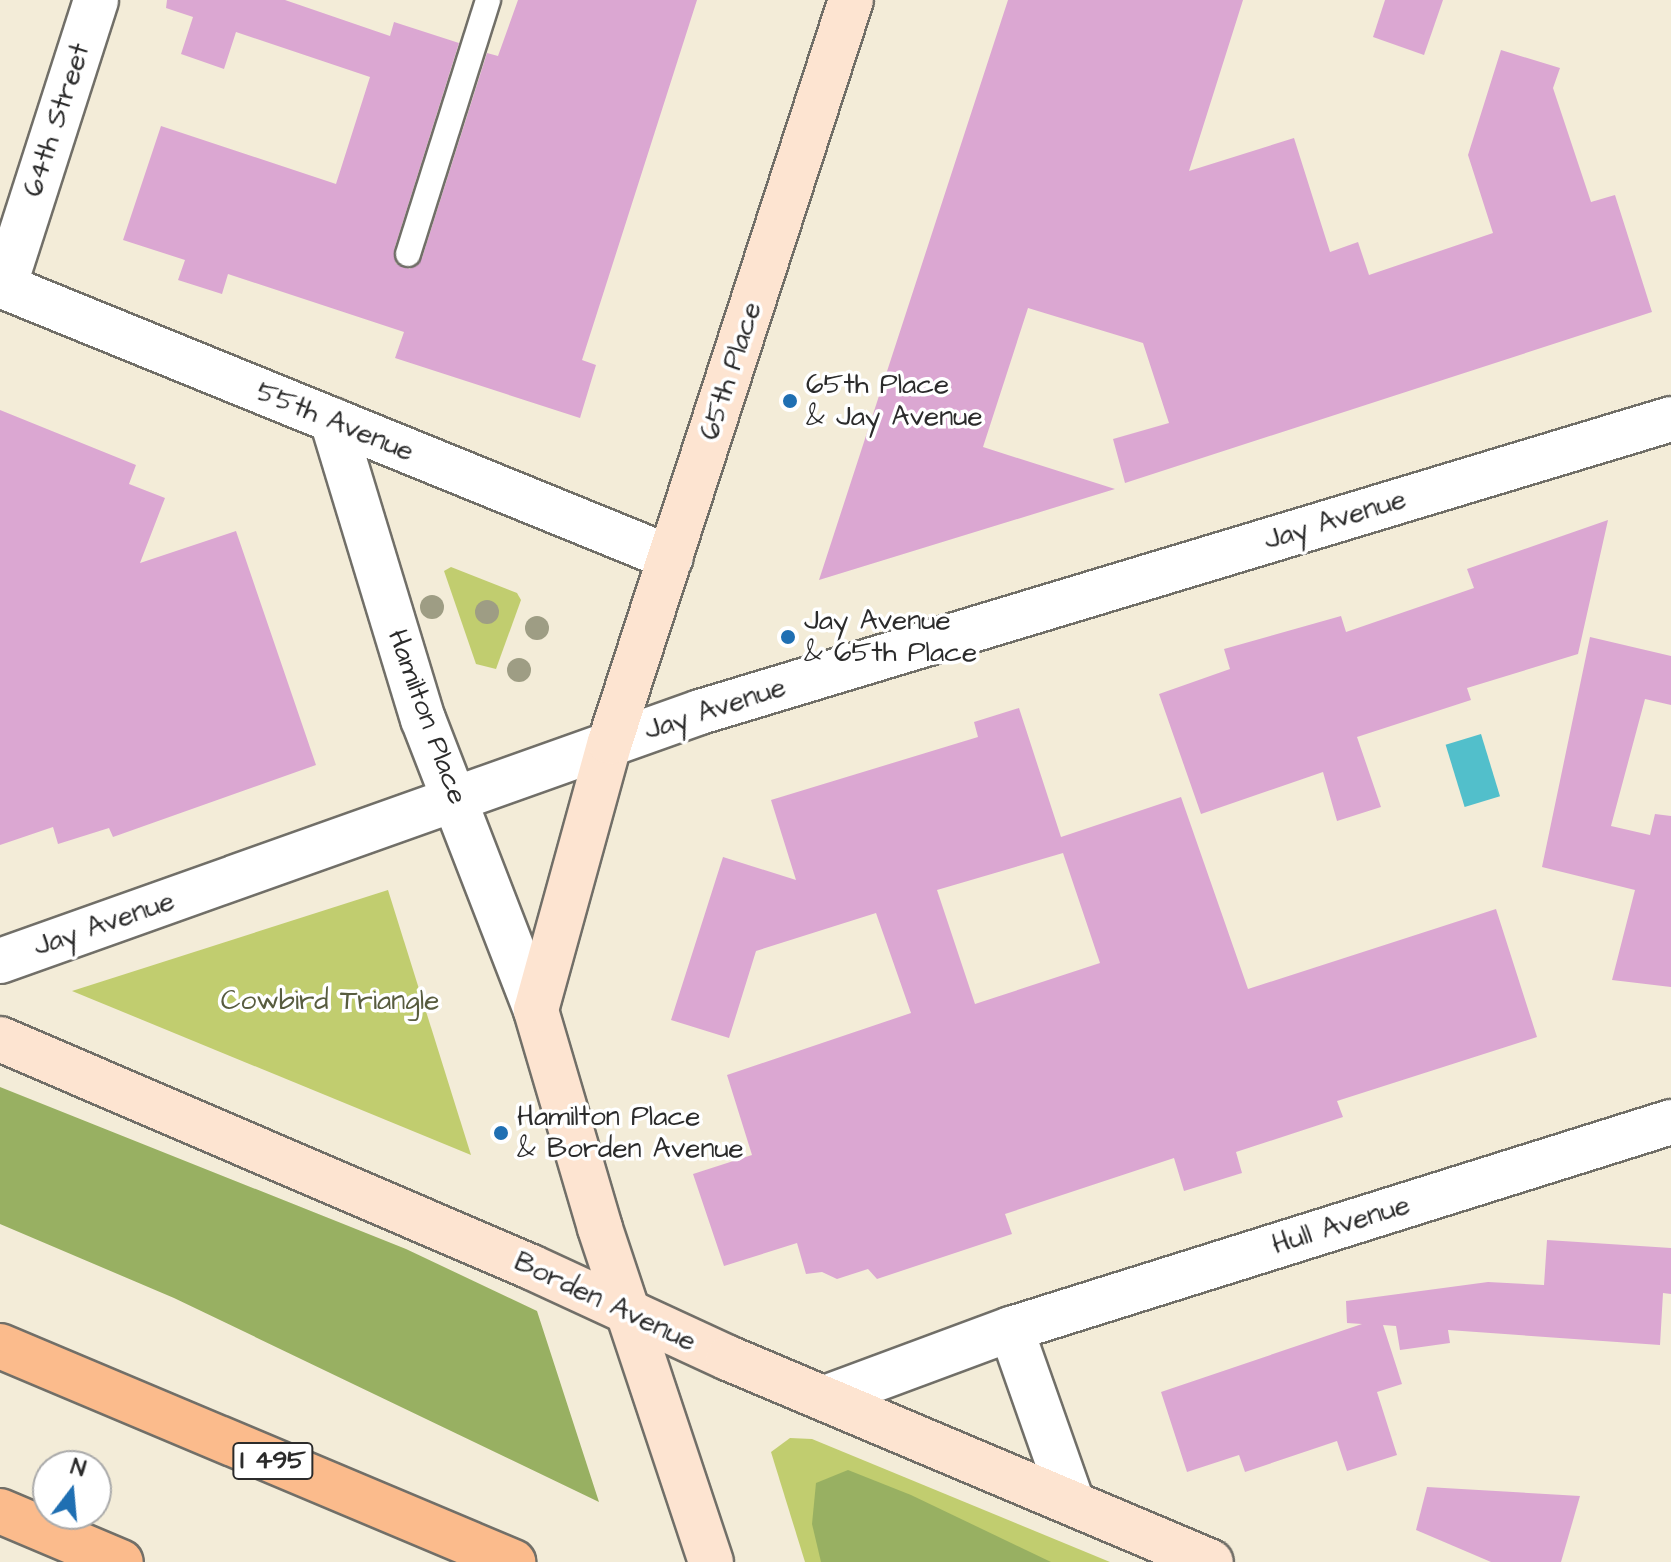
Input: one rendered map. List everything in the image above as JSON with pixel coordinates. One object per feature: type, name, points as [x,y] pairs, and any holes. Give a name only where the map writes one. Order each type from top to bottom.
[{"type":"highway","name":"I 495","points":[[11,1348],[513,1562]]},
{"type":"highway","points":[[0,1511],[121,1562]]},
{"type":"street","name":"64th Street","points":[[2,286],[96,0]]},
{"type":"street","name":"65th Place","points":[[610,742],[851,0]]},
{"type":"street","name":"55th Avenue","points":[[2,286],[671,558]]},
{"type":"street","name":"Jay Avenue","points":[[0,961],[610,742],[1671,419]]},
{"type":"street","name":"Hamilton Place","points":[[332,420],[423,719],[457,799],[536,1010],[711,1562]]},
{"type":"street","points":[[536,1010],[610,742]]},
{"type":"street","name":"Borden Avenue","points":[[0,1039],[630,1314],[1211,1562]]},
{"type":"street","name":"Hull Avenue","points":[[825,1398],[1011,1329],[1671,1122]]},
{"type":"street","points":[[1011,1329],[1072,1502]]},
{"type":"lane","points":[[408,254],[488,0]]},
{"type":"green space","points":[[451,567],[517,593],[521,600],[496,669],[476,664],[444,571]]},
{"type":"green space","name":"Cowbird Triangle","points":[[388,890],[471,1155],[72,991]]},
{"type":"green space","points":[[0,1087],[406,1249],[537,1311],[599,1502],[174,1298],[0,1224]]},
{"type":"green space","points":[[790,1438],[812,1439],[1110,1562],[805,1562],[771,1452]]},
{"type":"green space","points":[[848,1470],[911,1495],[1051,1562],[821,1562],[812,1524],[816,1483]]},
{"type":"water","points":[[1481,734],[1500,796],[1465,807],[1446,745]]},
{"type":"building","points":[[167,0],[285,0],[390,36],[394,22],[459,43],[394,250],[396,264],[410,269],[422,258],[487,53],[498,56],[518,0],[697,0],[582,360],[596,365],[580,418],[395,358],[404,332],[228,274],[222,294],[178,280],[185,260],[123,240],[161,126],[336,184],[370,77],[236,32],[224,69],[181,54],[193,17],[166,8]]},
{"type":"building","points":[[1008,0],[1243,0],[1189,171],[1294,138],[1330,252],[1358,242],[1369,275],[1493,233],[1468,155],[1501,50],[1560,68],[1553,88],[1591,202],[1615,195],[1652,312],[1125,483],[1113,439],[1169,423],[1143,343],[1028,308],[983,447],[1115,489],[819,580]]},
{"type":"building","points":[[1385,0],[1443,0],[1424,55],[1373,37]]},
{"type":"building","points":[[0,410],[136,465],[129,484],[165,498],[140,563],[236,531],[316,765],[113,837],[109,828],[58,844],[53,827],[0,845]]},
{"type":"building","points":[[1608,520],[1578,654],[1467,688],[1471,700],[1357,737],[1381,807],[1337,821],[1323,772],[1201,814],[1159,694],[1230,669],[1224,649],[1341,616],[1346,632],[1474,588],[1467,569]]},
{"type":"building","points":[[1590,637],[1671,656],[1671,705],[1645,699],[1611,826],[1650,835],[1655,814],[1671,816],[1671,987],[1612,980],[1635,890],[1542,867]]},
{"type":"building","points":[[1019,708],[1061,837],[1181,797],[1248,989],[1496,909],[1537,1037],[1337,1101],[1343,1117],[1236,1152],[1242,1173],[1184,1191],[1174,1158],[1005,1214],[1012,1234],[877,1279],[868,1269],[837,1279],[822,1272],[806,1274],[797,1243],[724,1266],[693,1174],[752,1155],[727,1075],[911,1013],[876,913],[756,951],[729,1038],[671,1020],[723,857],[796,880],[771,800],[978,737],[974,722]],"holes":[[[1063,853],[1100,963],[975,1004],[937,890]]]},
{"type":"building","points":[[1547,1240],[1671,1248],[1671,1294],[1663,1293],[1660,1345],[1448,1330],[1450,1343],[1400,1350],[1396,1326],[1383,1325],[1402,1384],[1377,1392],[1397,1455],[1347,1471],[1337,1441],[1245,1472],[1239,1455],[1187,1472],[1161,1392],[1362,1324],[1347,1323],[1346,1301],[1488,1282],[1544,1285]]},
{"type":"building","points":[[1427,1487],[1580,1496],[1561,1562],[1491,1562],[1416,1530]]},
{"type":"place","name":"65th Place & Jay Avenue","points":[[790,401]]},
{"type":"place","name":"Jay Avenue & 65th Place","points":[[788,637]]},
{"type":"place","name":"Hamilton Place & Borden Avenue","points":[[501,1133]]}]
